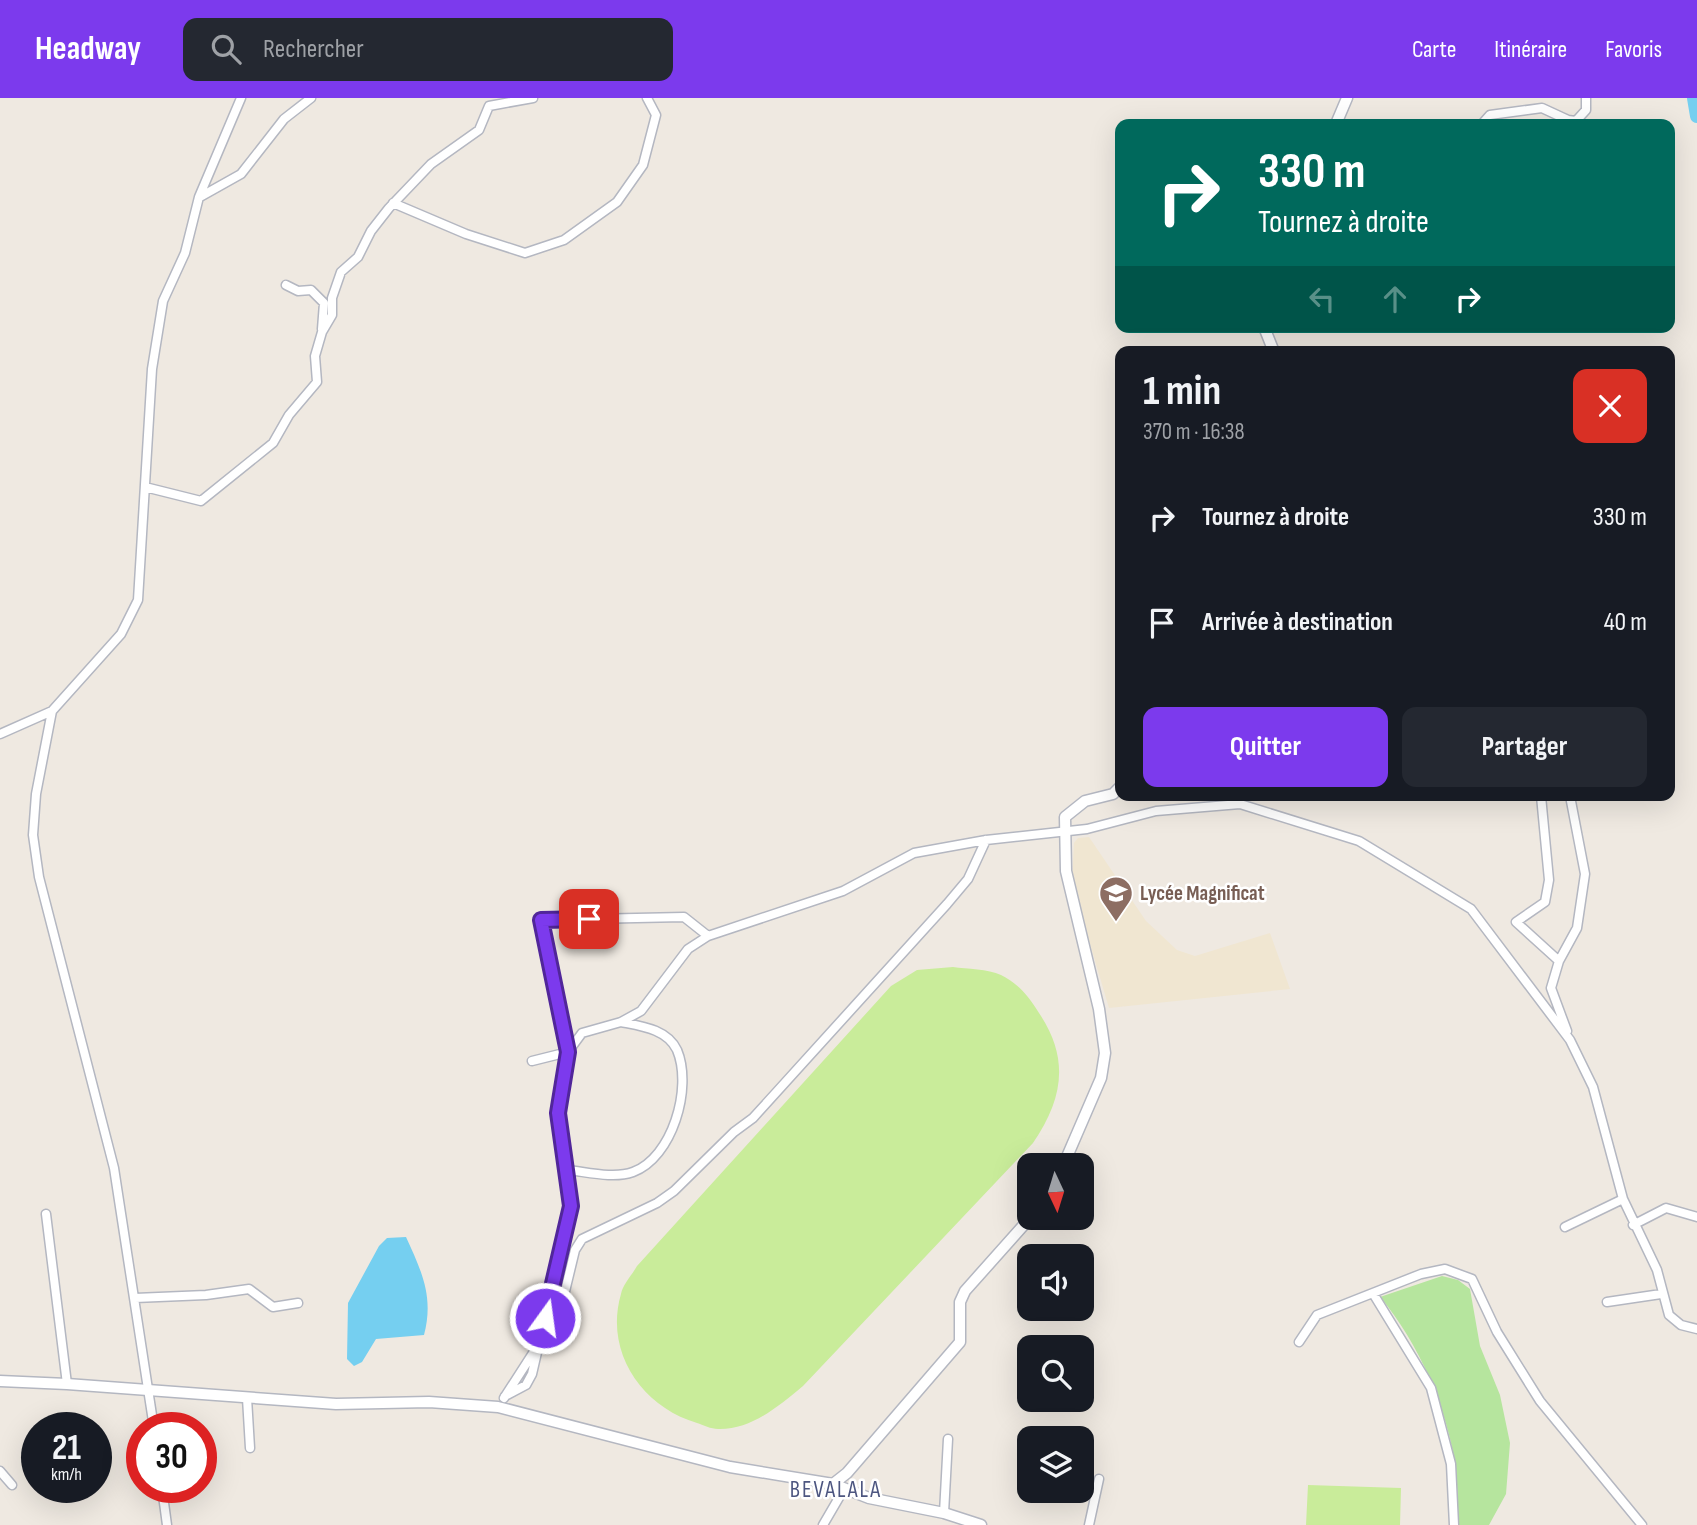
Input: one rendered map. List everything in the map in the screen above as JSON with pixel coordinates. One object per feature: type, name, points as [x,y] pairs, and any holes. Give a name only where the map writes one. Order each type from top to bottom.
[{"type":"street","points":[[0,734],[52,711],[130,621],[138,600],[152,369],[163,301],[185,253],[199,197],[241,98]]},
{"type":"street","points":[[199,197],[241,174],[284,119],[311,98]]},
{"type":"street","points":[[322,332],[332,315],[332,299],[341,272],[358,257],[371,231],[393,204],[431,164],[478,130],[489,106],[533,98]]},
{"type":"street","points":[[393,204],[466,234],[525,253],[564,240],[617,202],[643,165],[656,115],[647,98]]},
{"type":"street","points":[[1338,119],[1347,98]]},
{"type":"street","points":[[1578,119],[1586,110],[1586,98]]},
{"type":"street","points":[[1486,119],[1490,114],[1542,107],[1566,119]]},
{"type":"street","points":[[145,487],[201,501],[273,443],[289,415],[317,382],[315,356],[322,332],[324,303],[311,290],[298,291],[286,285]]},
{"type":"street","points":[[52,711],[36,794],[33,835],[39,877],[114,1168],[152,1412]]},
{"type":"street","points":[[1069,1153],[1101,1078],[1105,1053],[1099,1009],[1066,872],[1063,830],[1065,817],[1085,801],[1115,792]]},
{"type":"street","points":[[1541,801],[1549,880],[1545,902],[1516,922],[1559,961]]},
{"type":"street","points":[[1571,801],[1585,874],[1577,928],[1559,961],[1551,988],[1570,1040],[1593,1087],[1623,1199],[1657,1270],[1661,1294],[1669,1315],[1681,1325],[1697,1329]]},
{"type":"street","points":[[532,1061],[568,1052],[582,1033],[621,1022],[641,1011],[688,949],[708,936],[843,891],[914,853],[986,839],[1087,828],[1156,811],[1240,804],[1359,841],[1471,909],[1570,1040]]},
{"type":"street","points":[[538,1348],[549,1345],[554,1337],[575,1250],[582,1239],[657,1203],[752,1118],[968,879],[986,839]]},
{"type":"street","points":[[498,1407],[538,1348],[568,1229],[571,1206],[558,1113],[568,1052],[541,920],[684,917],[708,936]]},
{"type":"street","points":[[568,1170],[629,1174],[654,1159],[674,1130],[682,1082],[677,1049],[657,1030],[621,1022]]},
{"type":"street","points":[[1565,1227],[1623,1199]]},
{"type":"street","points":[[1633,1224],[1666,1208],[1697,1217]]},
{"type":"street","points":[[46,1214],[67,1384]]},
{"type":"street","points":[[833,1484],[847,1473],[960,1342],[960,1302],[965,1291],[1019,1230]]},
{"type":"street","points":[[1299,1342],[1317,1315],[1421,1274],[1445,1269],[1472,1279],[1497,1332],[1540,1401],[1642,1525]]},
{"type":"street","points":[[135,1298],[206,1295],[249,1289],[273,1307],[298,1303]]},
{"type":"street","points":[[1374,1294],[1431,1388],[1451,1464],[1454,1525]]},
{"type":"street","points":[[1607,1302],[1661,1294]]},
{"type":"street","points":[[0,1381],[336,1404],[467,1403],[498,1407],[730,1467],[833,1484],[869,1498],[944,1513],[981,1525]]},
{"type":"street","points":[[247,1398],[250,1448]]},
{"type":"street","points":[[944,1513],[948,1439]]},
{"type":"street","points":[[0,1471],[12,1485]]},
{"type":"street","points":[[1089,1525],[1099,1479]]},
{"type":"street","points":[[823,1525],[844,1489]]},
{"type":"street","points":[[164,1503],[167,1525]]},
{"type":"shaded area","name":"Lycée Magnificat","points":[[1089,837],[1146,921],[1177,950],[1195,956],[1270,933],[1290,989],[1109,1008],[1072,883],[1074,843],[1078,838]]},
{"type":"green space","points":[[953,967],[990,972],[1007,978],[1028,996],[1049,1030],[1059,1063],[1056,1095],[1043,1127],[1033,1143],[1024,1153],[1017,1153],[1017,1160],[803,1386],[774,1409],[742,1426],[718,1429],[677,1415],[644,1390],[623,1356],[617,1316],[626,1283],[637,1266],[891,986],[917,970]]},
{"type":"green space","points":[[1442,1276],[1458,1280],[1470,1289],[1480,1346],[1500,1395],[1510,1443],[1506,1494],[1489,1525],[1457,1525],[1456,1470],[1439,1401],[1419,1356],[1380,1297]]},
{"type":"green space","points":[[1308,1485],[1401,1488],[1400,1525],[1306,1525]]},
{"type":"water","points":[[406,1237],[425,1285],[428,1309],[424,1335],[376,1339],[362,1362],[354,1366],[347,1359],[348,1303],[379,1246],[387,1238]]},
{"type":"waterway","points":[[1694,98],[1697,116]]},
{"type":"place","name":"Lycée Magnificat","points":[[1116,923]]},
{"type":"district","name":"BEVALALA","points":[[836,1490]]},
{"type":"route","points":[[545,1318],[568,1229],[571,1206],[570,1183],[558,1113],[568,1052],[541,920],[589,919]]}]
